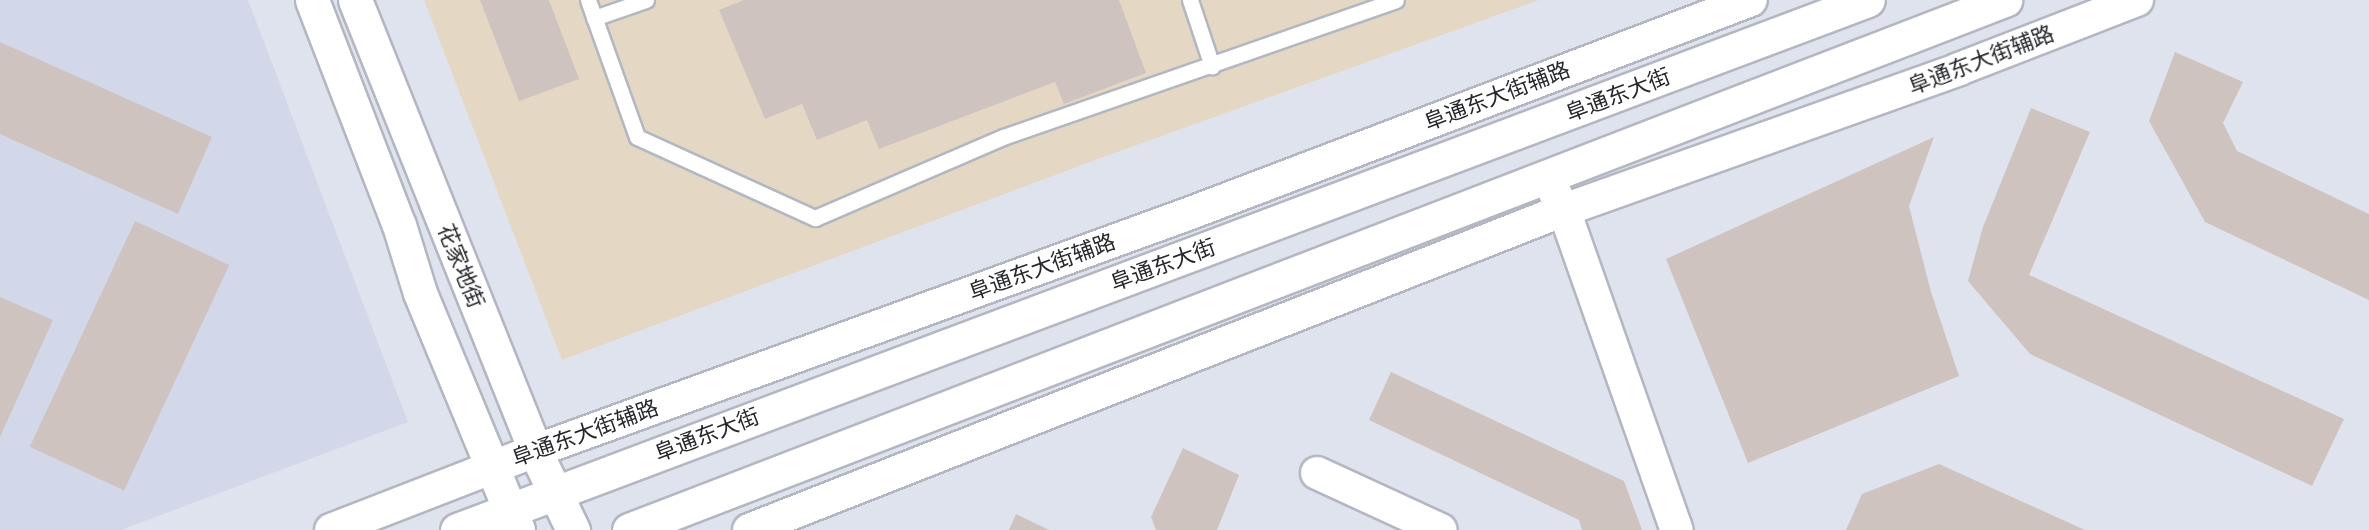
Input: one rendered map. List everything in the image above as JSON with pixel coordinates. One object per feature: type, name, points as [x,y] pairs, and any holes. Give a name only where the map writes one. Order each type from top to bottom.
[{"type":"main road","name":"花家地街","points":[[312,0],[399,225],[420,293],[514,520]]},
{"type":"main road","name":"花家地街","points":[[355,0],[535,451],[573,530]]},
{"type":"main road","name":"阜通东大街","points":[[457,530],[514,520],[555,494],[1868,0]]},
{"type":"main road","points":[[629,530],[2005,0]]},
{"type":"street","name":"阜通东大街辅路","points":[[331,530],[535,451],[1188,214],[1751,0]]},
{"type":"street","name":"阜通东大街辅路","points":[[749,530],[1564,210],[1959,69],[2137,0]]},
{"type":"street","points":[[1546,177],[1564,210],[1677,530]]},
{"type":"street","points":[[1317,473],[1441,530]]},
{"type":"lane","points":[[588,0],[637,137],[815,218],[1004,137],[1396,0]]},
{"type":"lane","points":[[594,18],[646,0]]},
{"type":"lane","points":[[1190,0],[1212,66]]},
{"type":"shaded area","points":[[0,0],[248,0],[408,422],[121,530],[0,530]]},
{"type":"shaded area","points":[[424,0],[1539,0],[1098,159],[562,360]]},
{"type":"building","points":[[480,0],[549,0],[579,79],[519,101]]},
{"type":"building","points":[[744,0],[1119,0],[1146,73],[1064,104],[1055,82],[879,149],[867,120],[817,140],[802,104],[765,119],[719,10]]},
{"type":"building","points":[[0,42],[212,137],[178,214],[0,134]]},
{"type":"building","points":[[2175,52],[2243,82],[2223,123],[2237,151],[2369,214],[2369,300],[2205,222],[2149,121]]},
{"type":"building","points":[[2031,108],[2090,132],[2029,275],[2344,419],[2312,486],[2030,354],[1968,281],[1983,227]]},
{"type":"building","points":[[1934,137],[1909,206],[1931,292],[1959,376],[1748,463],[1666,259]]},
{"type":"building","points":[[135,221],[229,265],[124,491],[30,447]]},
{"type":"building","points":[[0,297],[53,320],[0,437]]},
{"type":"building","points":[[1391,372],[1624,481],[1642,530],[1582,530],[1579,520],[1369,420]]},
{"type":"building","points":[[1183,448],[1239,475],[1217,530],[1156,530],[1151,517]]},
{"type":"building","points":[[1939,464],[2085,530],[1846,530],[1862,494]]},
{"type":"building","points":[[1016,514],[1049,530],[1009,530]]}]
